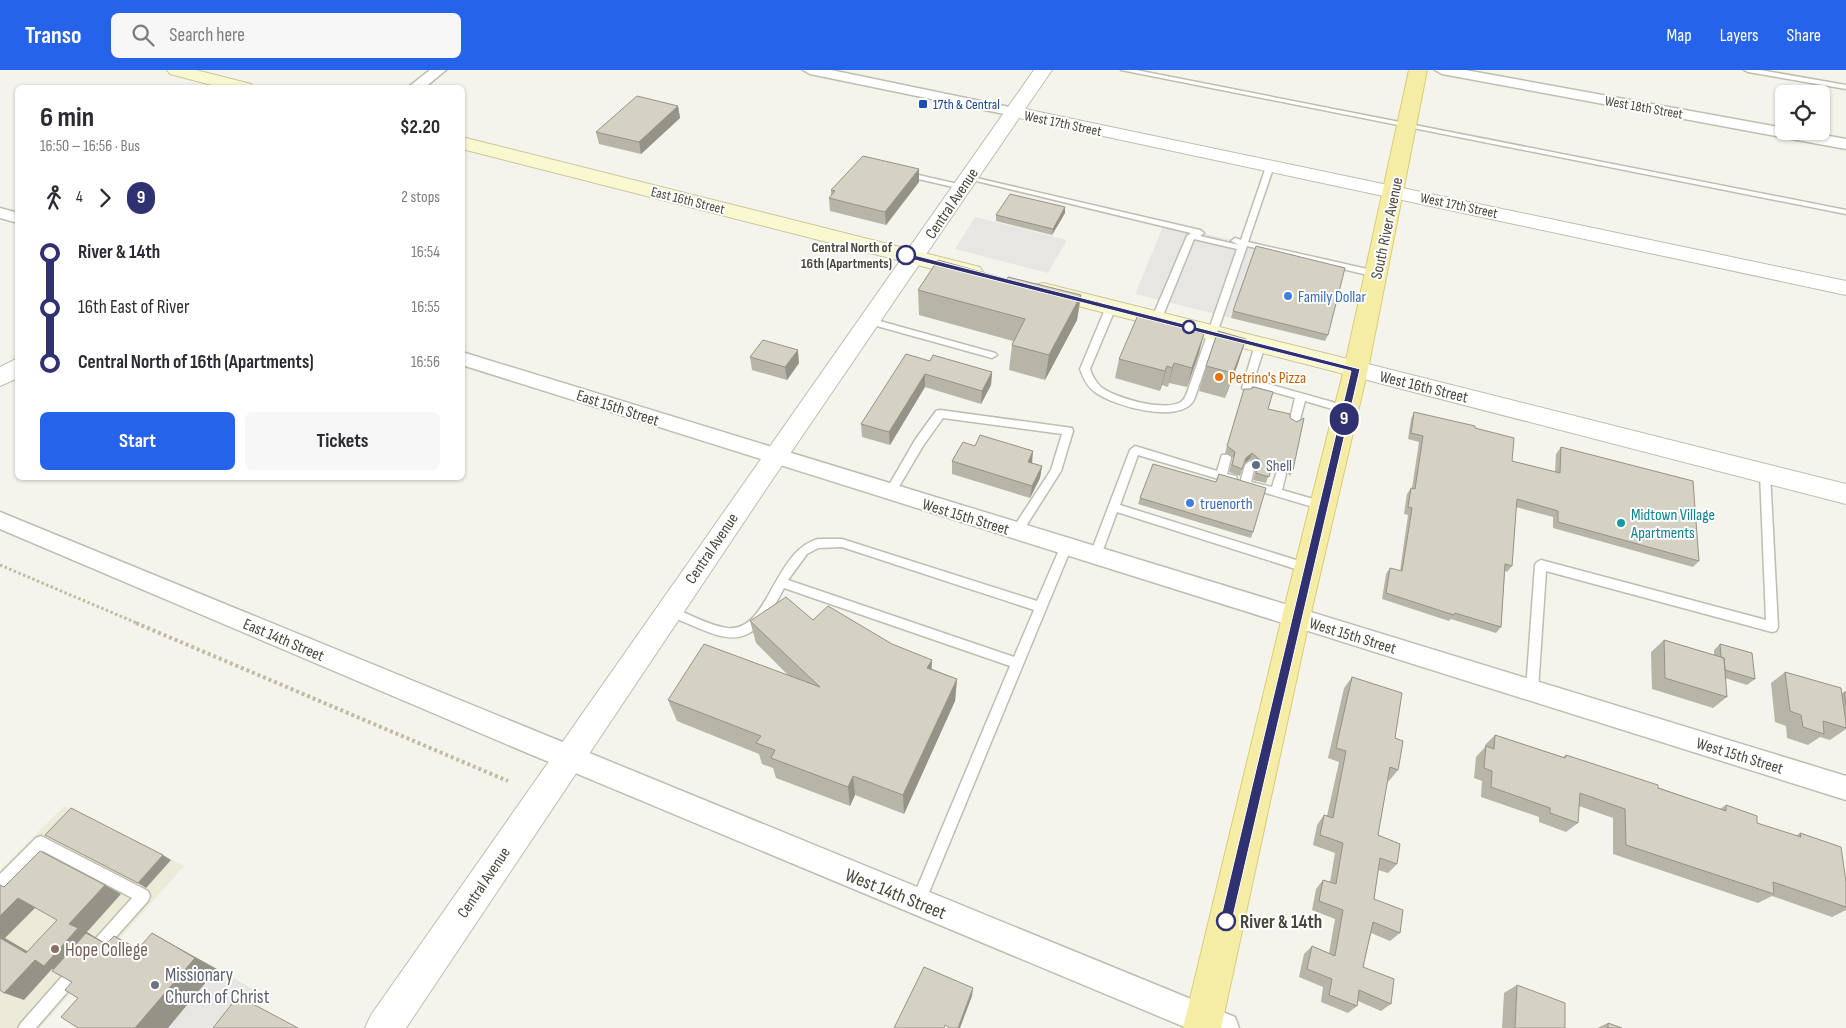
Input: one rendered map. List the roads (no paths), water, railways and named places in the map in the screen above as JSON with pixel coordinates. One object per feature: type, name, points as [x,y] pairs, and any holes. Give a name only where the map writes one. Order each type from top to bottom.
[{"type":"main road","points":[[176,70],[234,85]]},
{"type":"main road","name":"South River Avenue","points":[[1210,1025],[1296,617],[1356,369],[1394,191],[1405,125],[1418,70]]},
{"type":"main road","name":"East 16th Street","points":[[465,144],[914,257]]},
{"type":"main road","points":[[914,257],[988,276]]},
{"type":"main road","name":"West 16th Street","points":[[1026,285],[1356,369]]},
{"type":"street","points":[[418,85],[439,70]]},
{"type":"street","points":[[810,70],[1014,112]]},
{"type":"street","name":"Central Avenue","points":[[384,1028],[668,610],[1043,70]]},
{"type":"street","name":"West 18th Street","points":[[1442,70],[1846,144]]},
{"type":"street","name":"West 17th Street","points":[[1014,112],[1846,288]]},
{"type":"street","points":[[0,213],[15,217]]},
{"type":"street","name":"East 15th Street","points":[[465,359],[774,456]]},
{"type":"street","points":[[0,378],[15,368]]},
{"type":"street","name":"West 16th Street","points":[[1356,369],[1846,494]]},
{"type":"street","name":"West 15th Street","points":[[774,456],[1846,788]]},
{"type":"street","name":"East 14th Street","points":[[0,520],[567,758]]},
{"type":"street","name":"West 14th Street","points":[[567,758],[918,902],[1210,1025]]},
{"type":"lane","points":[[1125,70],[1846,212]]},
{"type":"lane","points":[[1748,70],[1846,87]]},
{"type":"lane","points":[[1111,307],[1085,369],[1089,380],[1098,390],[1135,404],[1168,409],[1177,408],[1187,403],[1270,166]]},
{"type":"lane","points":[[895,171],[965,183],[1376,274]]},
{"type":"lane","points":[[1157,318],[1191,236],[1243,246]]},
{"type":"lane","points":[[870,321],[992,355]]},
{"type":"lane","points":[[1260,345],[1247,387],[1270,393],[1301,396],[1346,408]]},
{"type":"lane","points":[[1294,423],[1301,396]]},
{"type":"lane","points":[[890,492],[940,414],[1068,431],[1056,471],[1017,531]]},
{"type":"lane","points":[[1096,556],[1135,450],[1323,506]]},
{"type":"lane","points":[[1221,476],[1226,458]]},
{"type":"lane","points":[[1246,483],[1250,465]]},
{"type":"lane","points":[[1532,690],[1541,565],[1772,627],[1765,473]]},
{"type":"lane","points":[[1276,492],[1281,474]]},
{"type":"lane","points":[[1114,508],[1308,568]]},
{"type":"lane","points":[[668,610],[724,632],[736,633],[747,629],[757,620],[804,550],[814,544],[827,542],[842,544],[1040,607]]},
{"type":"lane","points":[[918,902],[1066,546]]},
{"type":"lane","points":[[782,583],[1017,663]]},
{"type":"lane","points":[[0,884],[41,843],[143,896],[26,1028]]},
{"type":"place","name":"17th & Central","points":[[923,104]]},
{"type":"place","name":"Central North of 16th (Apartments)","points":[[906,255]]},
{"type":"place","name":"Family Dollar","points":[[1288,296]]},
{"type":"place","name":"Petrino's Pizza","points":[[1219,377]]},
{"type":"place","name":"Shell","points":[[1256,465]]},
{"type":"place","name":"truenorth","points":[[1190,503]]},
{"type":"place","name":"Midtown Village Apartments","points":[[1621,523]]},
{"type":"place","name":"River & 14th","points":[[1226,921]]},
{"type":"place","name":"Hope College","points":[[55,949]]},
{"type":"place","name":"Missionary Church of Christ","points":[[155,985]]}]
